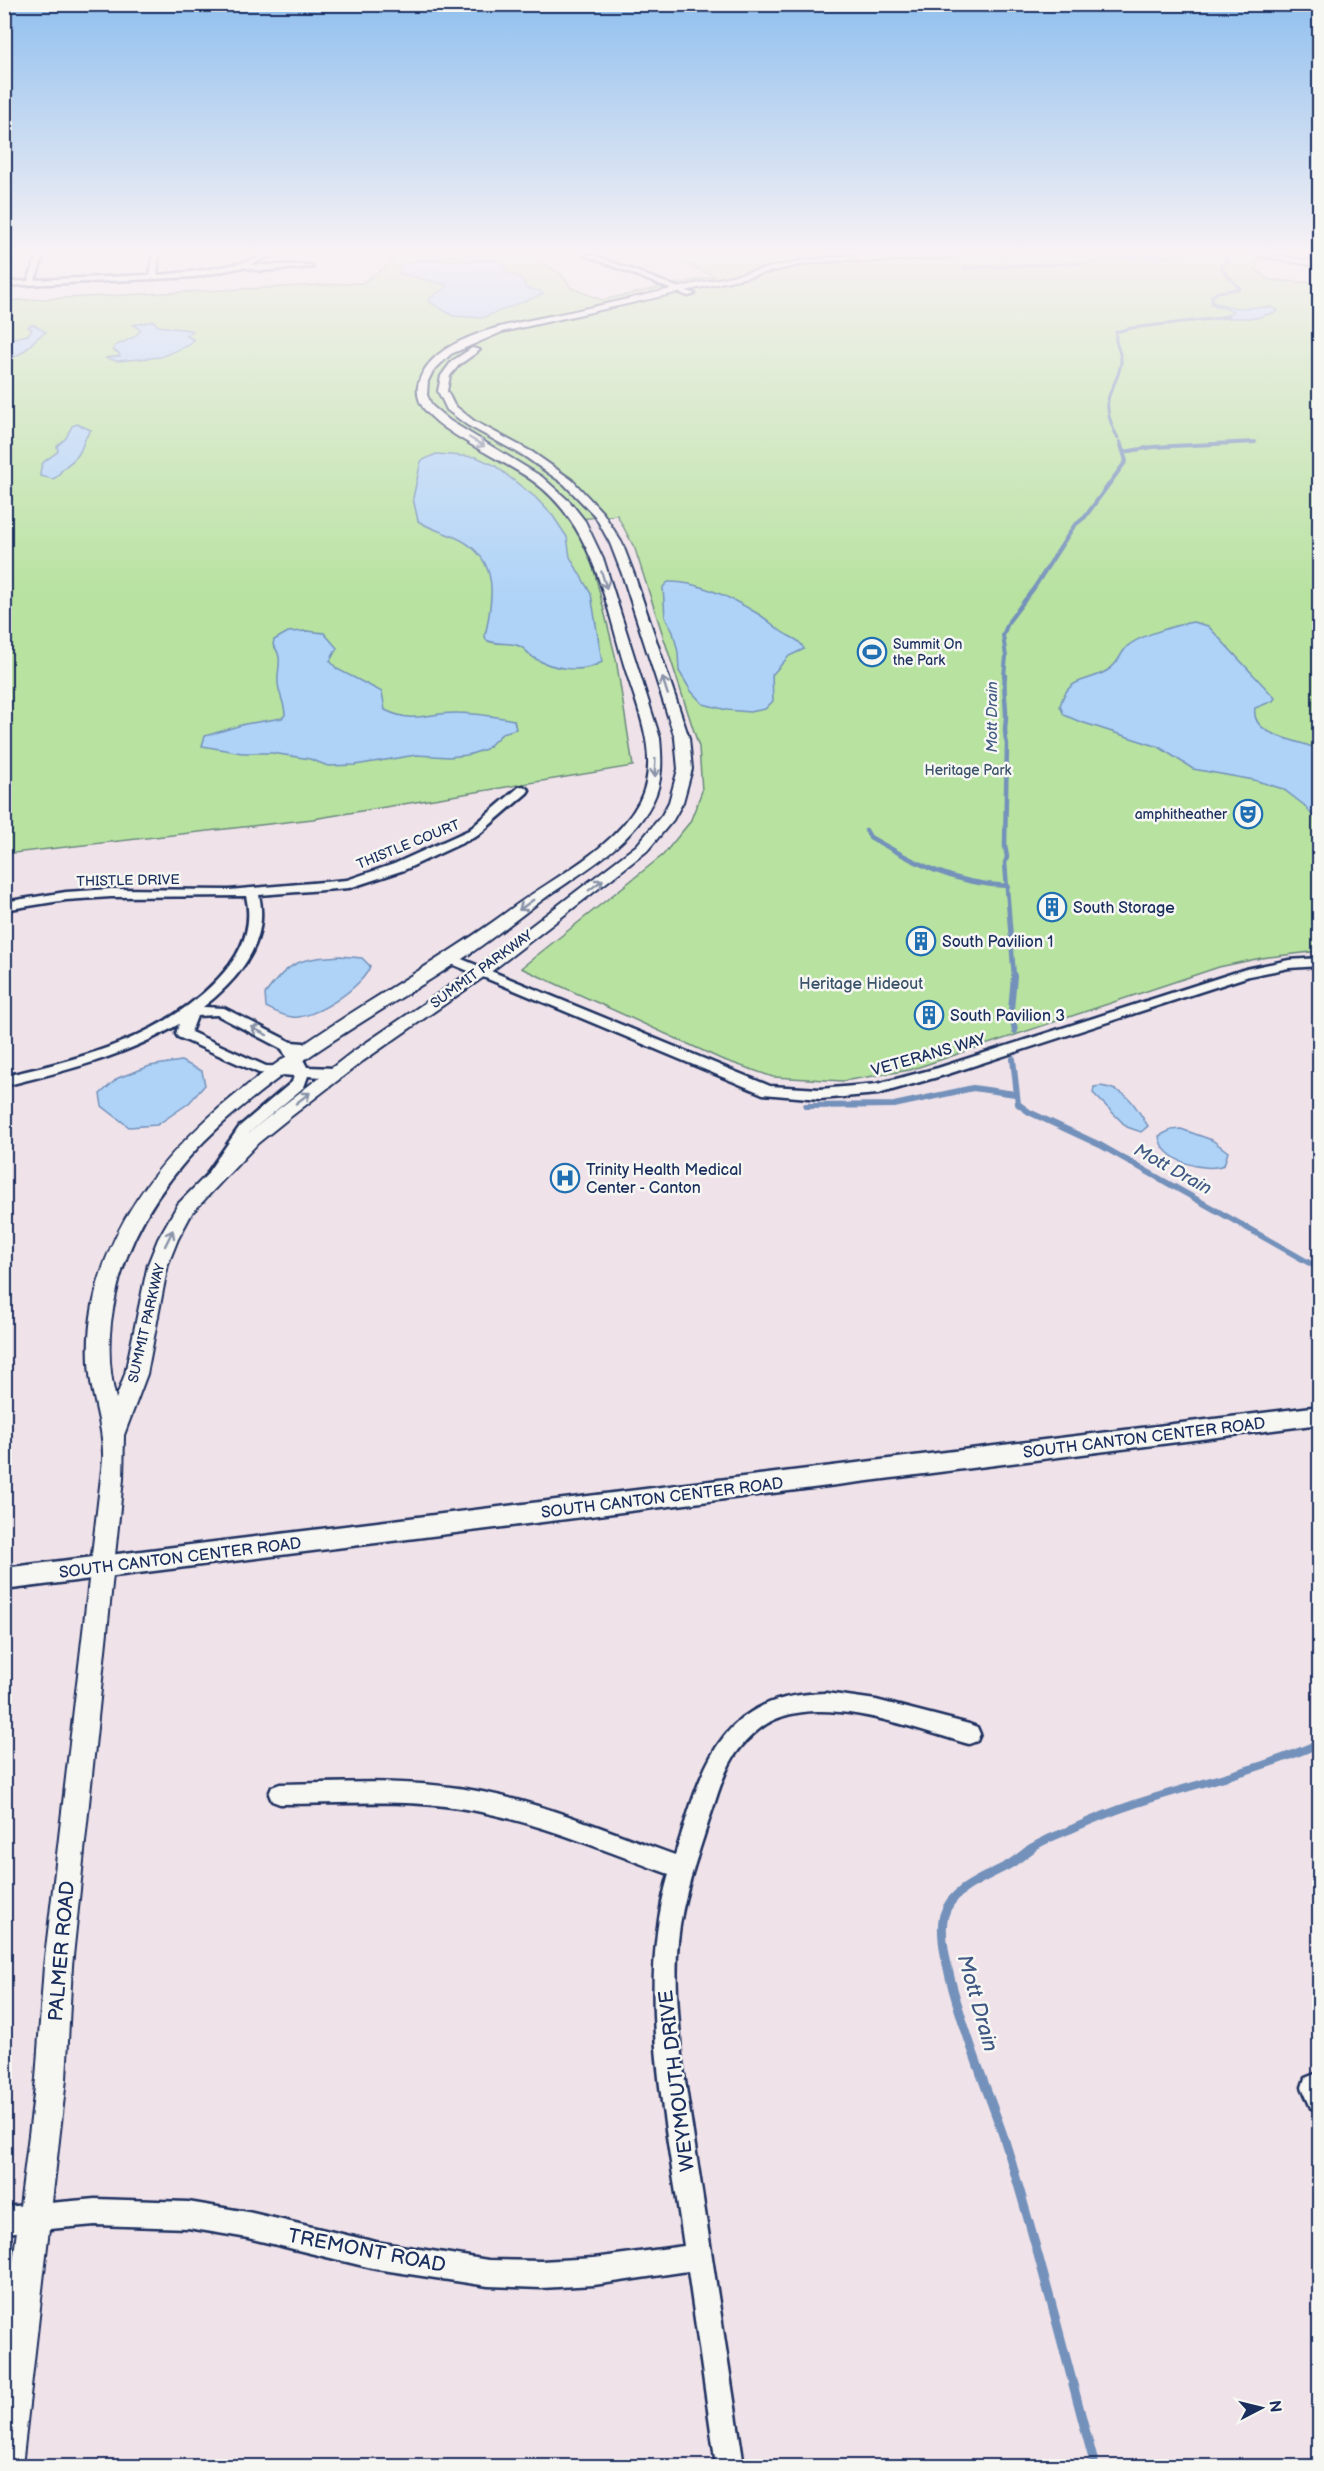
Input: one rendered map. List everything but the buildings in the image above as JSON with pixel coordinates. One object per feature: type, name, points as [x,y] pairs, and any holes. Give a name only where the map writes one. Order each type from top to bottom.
[{"type":"main road","name":"SOUTH CANTON CENTER ROAD","points":[[4,1579],[1320,1415]]},
{"type":"street","name":"SUMMIT PARKWAY","points":[[314,1046],[452,959],[615,839],[632,822],[650,794],[654,780],[656,759],[653,738],[602,573],[579,521],[566,504],[538,479],[438,417],[422,395],[423,378],[428,370]]},
{"type":"street","name":"SUMMIT PARKWAY","points":[[113,1435],[136,1374],[158,1264],[168,1239],[185,1209],[252,1139],[335,1073],[482,971],[642,848],[668,818],[683,781],[686,758],[682,738],[623,559],[602,517],[588,500],[554,471],[480,428],[451,407],[444,397],[444,380],[449,370]]},
{"type":"street","name":"THISTLE COURT","points":[[252,892],[349,884],[399,867],[473,833],[523,790]]},
{"type":"street","name":"THISTLE DRIVE","points":[[4,906],[66,896],[252,892]]},
{"type":"street","points":[[4,1081],[47,1071],[108,1052],[191,1012],[221,986],[248,949],[257,920],[252,892]]},
{"type":"street","name":"VETERANS WAY","points":[[452,959],[768,1091],[820,1094],[878,1089],[1246,973],[1289,964],[1320,962]]},
{"type":"street","points":[[191,1012],[219,1011],[296,1059],[335,1073]]},
{"type":"street","points":[[191,1012],[183,1034],[264,1070],[280,1070],[314,1046]]},
{"type":"street","points":[[213,1178],[231,1147],[245,1129],[298,1084],[296,1059]]},
{"type":"street","name":"SUMMIT PARKWAY","points":[[113,1435],[101,1380],[99,1347],[103,1303],[118,1255],[140,1210],[174,1164],[218,1119],[253,1089],[280,1070]]},
{"type":"street","name":"PALMER ROAD","points":[[5,2466],[19,2217],[51,2079],[58,1966],[109,1506],[113,1435]]},
{"type":"street","name":"WEYMOUTH DRIVE","points":[[730,2466],[669,2055],[664,1995],[665,1958],[673,1899],[682,1868],[716,1766],[731,1743],[752,1722],[767,1713],[812,1701],[838,1702],[969,1734]]},
{"type":"street","points":[[280,1794],[392,1794],[460,1798],[515,1810],[682,1868]]},
{"type":"street","points":[[1320,2084],[1314,2087],[1320,2100]]},
{"type":"street","name":"TREMONT ROAD","points":[[19,2217],[134,2212],[199,2217],[246,2224],[368,2254],[486,2273],[594,2272],[648,2266],[699,2256]]},
{"type":"green space","points":[[5,370],[1319,370],[1319,951],[1261,958],[1219,967],[910,1070],[843,1081],[773,1077],[721,1059],[521,968],[663,855],[690,822],[702,791],[699,747],[635,549],[617,515],[571,520],[592,562],[616,659],[633,766],[313,819],[5,854]]},
{"type":"water","points":[[77,424],[91,430],[78,455],[53,479],[40,476],[43,463],[58,451],[57,446],[66,438],[72,426]]},
{"type":"water","points":[[436,454],[476,457],[494,465],[535,497],[553,516],[567,537],[570,557],[591,594],[602,662],[586,668],[568,669],[542,662],[515,645],[486,640],[491,582],[482,559],[474,549],[461,540],[418,521],[413,498],[421,461]]},
{"type":"water","points":[[668,582],[692,584],[728,597],[760,615],[802,646],[804,649],[789,656],[772,675],[773,701],[765,709],[750,712],[727,710],[703,704],[691,691],[679,671],[678,652],[673,632],[665,617],[663,587]]},
{"type":"water","points":[[1193,622],[1208,626],[1275,698],[1255,708],[1260,726],[1268,732],[1319,750],[1319,830],[1318,822],[1304,805],[1283,789],[1254,780],[1193,769],[1159,747],[1064,715],[1060,706],[1063,696],[1073,685],[1111,668],[1125,649],[1137,640]]},
{"type":"water","points":[[288,632],[324,633],[337,648],[330,661],[337,669],[382,692],[385,710],[405,717],[448,713],[486,715],[514,720],[516,729],[503,733],[486,749],[468,755],[449,757],[416,755],[355,765],[328,766],[310,759],[272,753],[242,753],[202,746],[205,736],[245,724],[282,718],[285,715],[278,686],[279,658],[273,645],[274,640]]},
{"type":"water","points":[[340,956],[362,958],[370,966],[358,983],[337,1000],[313,1013],[292,1017],[266,1007],[265,994],[282,974],[296,963],[314,958]]},
{"type":"water","points":[[181,1061],[202,1071],[205,1085],[189,1103],[157,1125],[129,1127],[102,1106],[100,1094],[118,1078],[150,1066]]},
{"type":"water","points":[[1101,1086],[1118,1091],[1130,1099],[1148,1126],[1141,1132],[1127,1127],[1093,1093],[1094,1087]]},
{"type":"water","points":[[1181,1129],[1212,1140],[1228,1152],[1224,1165],[1196,1166],[1185,1163],[1167,1152],[1159,1136],[1171,1130]]},
{"type":"waterway","name":"Mott Drain","points":[[1118,438],[1108,410],[1108,398],[1119,370]]},
{"type":"waterway","name":"Mott Drain","points":[[1004,676],[1006,657],[1003,635],[1009,621],[1034,588],[1074,526],[1085,517],[1126,461],[1120,442]]},
{"type":"waterway","points":[[1124,452],[1153,447],[1255,442]]},
{"type":"waterway","name":"Mott Drain","points":[[1005,675],[1007,886]]},
{"type":"waterway","points":[[866,830],[870,837],[936,871],[970,881],[1007,886]]},
{"type":"waterway","name":"Mott Drain","points":[[1007,886],[1014,976]]},
{"type":"waterway","name":"Mott Drain","points":[[1014,976],[1011,1010],[1015,1031]]},
{"type":"waterway","name":"Mott Drain","points":[[1013,1059],[1018,1104],[1029,1112],[1100,1145],[1320,1269]]},
{"type":"waterway","points":[[806,1106],[894,1105],[973,1088],[1015,1094]]},
{"type":"waterway","name":"Mott Drain","points":[[1030,1849],[1047,1839],[1136,1803],[1260,1766],[1320,1743]]},
{"type":"waterway","name":"Mott Drain","points":[[1032,1848],[1010,1864],[972,1884],[955,1897],[948,1905],[944,1915],[943,1935],[946,1961],[954,1992],[1004,2138],[1040,2261],[1095,2466]]},
{"type":"place","name":"Summit On the Park","points":[[872,652]]},
{"type":"place","name":"amphitheather","points":[[1248,814]]},
{"type":"place","name":"South Storage","points":[[1052,907]]},
{"type":"place","name":"South Pavilion 1","points":[[921,941]]},
{"type":"place","name":"South Pavilion 3","points":[[929,1015]]},
{"type":"place","name":"Trinity Health Medical Center - Canton","points":[[565,1178]]},
{"type":"park label","name":"Heritage Park","points":[[968,770]]},
{"type":"park label","name":"Heritage Hideout","points":[[861,983]]}]
